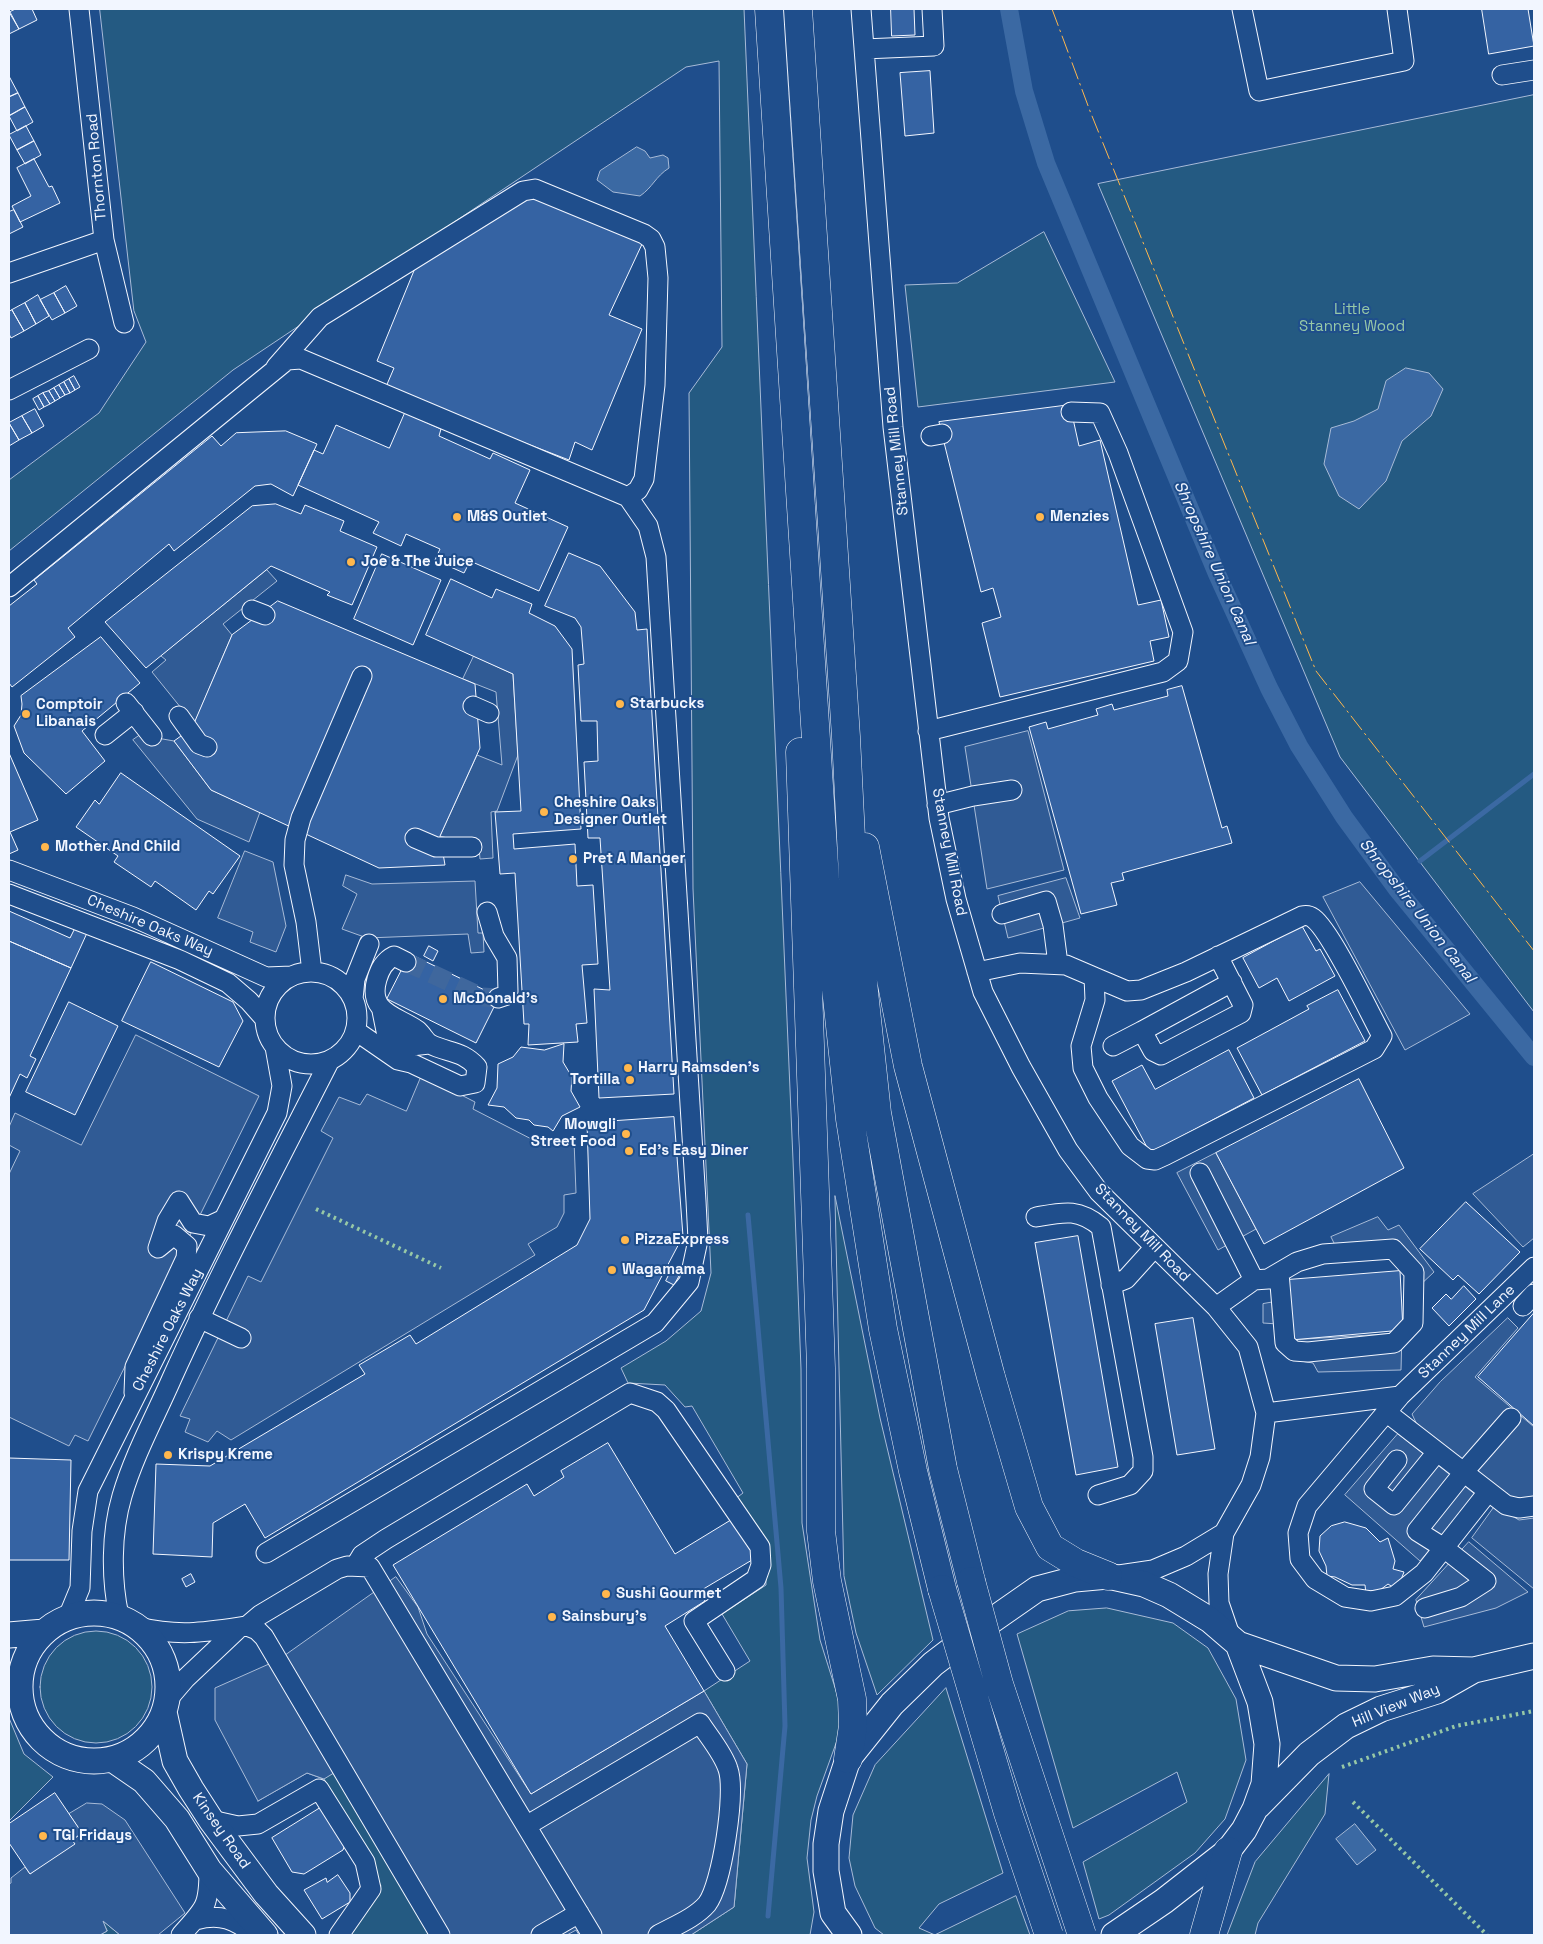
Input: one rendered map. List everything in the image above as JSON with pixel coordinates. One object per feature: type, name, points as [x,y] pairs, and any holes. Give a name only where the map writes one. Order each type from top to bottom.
[{"type":"highway","points":[[769,9],[826,895],[850,1119],[883,1329],[913,1471],[942,1590],[1008,1813],[1049,1935]]},
{"type":"highway","points":[[798,9],[846,737],[854,898],[878,1113],[943,1469],[999,1684],[1082,1935]]},
{"type":"highway","points":[[806,573],[799,767],[821,1368],[822,1531],[827,1581],[852,1699],[853,1726],[848,1759]]},
{"type":"highway","points":[[846,737],[908,1066],[991,1377],[1029,1507],[1050,1547],[1076,1563],[1111,1576]]},
{"type":"highway","points":[[1204,1935],[1228,1851]]},
{"type":"main road","points":[[849,1935],[830,1924],[826,1871],[826,1844],[831,1811],[848,1759],[892,1704],[933,1664],[971,1635],[1037,1590],[1075,1579],[1111,1576],[1144,1584],[1169,1595],[1210,1620],[1234,1641],[1260,1702],[1267,1744],[1264,1784],[1255,1809],[1244,1830],[1228,1851],[1164,1901],[1114,1935]]},
{"type":"main road","points":[[87,1613],[129,1621],[156,1646],[165,1663],[169,1682],[166,1706],[157,1728],[144,1742],[129,1753],[112,1759],[88,1761],[65,1755],[45,1743],[30,1724],[15,1691],[25,1659],[32,1646],[44,1632],[68,1617],[87,1613]]},
{"type":"main road","points":[[9,1635],[44,1632]]},
{"type":"main road","name":"Hill View Way","points":[[1234,1641],[1336,1678],[1375,1679],[1434,1669],[1474,1670],[1534,1656]]},
{"type":"main road","name":"Hill View Way","points":[[1255,1809],[1309,1754],[1346,1726],[1381,1709],[1437,1691],[1474,1670]]},
{"type":"main road","name":"Kinsey Road","points":[[166,1706],[175,1761],[210,1820],[266,1894],[303,1935]]},
{"type":"main road","name":"Kinsey Road","points":[[112,1759],[144,1781],[177,1820],[209,1870],[265,1935]]},
{"type":"street","name":"Thornton Road","points":[[80,9],[104,240],[124,323]]},
{"type":"street","name":"Stanney Mill Road","points":[[862,9],[893,428],[937,805],[956,899],[983,992],[1021,1067],[1068,1150],[1099,1192],[1216,1307],[1248,1347],[1266,1413],[1260,1457],[1251,1485],[1224,1533],[1218,1574],[1219,1603],[1234,1641]]},
{"type":"street","points":[[864,49],[934,46],[932,9]]},
{"type":"street","points":[[1242,9],[1258,91],[1404,62],[1397,9]]},
{"type":"street","points":[[1502,75],[1534,70]]},
{"type":"street","points":[[275,368],[320,317],[522,191],[535,189],[644,234],[651,239],[655,247],[658,278],[655,384],[644,479],[638,490],[628,497]]},
{"type":"street","points":[[9,272],[104,240]]},
{"type":"street","points":[[9,390],[90,349]]},
{"type":"street","points":[[9,587],[287,360],[301,359],[628,497],[648,526],[656,557],[698,1240],[689,1282],[655,1323],[266,1553]]},
{"type":"street","points":[[928,731],[1162,672],[1178,662],[1183,632],[1118,453],[1100,413],[1071,412]]},
{"type":"street","points":[[312,972],[306,922],[294,864],[295,840],[301,818],[362,676]]},
{"type":"street","points":[[105,735],[130,707],[152,736]]},
{"type":"street","points":[[179,716],[199,744],[207,747]]},
{"type":"street","points":[[937,805],[973,796],[1012,790]]},
{"type":"street","points":[[415,838],[436,847],[472,847]]},
{"type":"street","name":"Cheshire Oaks Way","points":[[9,870],[132,917],[266,976],[292,976]]},
{"type":"street","name":"Cheshire Oaks Way","points":[[9,894],[180,960],[228,983],[249,1001],[264,1018]]},
{"type":"street","points":[[1002,914],[1046,901],[1054,925],[1058,964]]},
{"type":"street","points":[[487,912],[494,936],[507,958],[508,991],[506,995],[498,998]]},
{"type":"street","points":[[977,972],[1020,963],[1066,964],[1127,991],[1141,990],[1302,916],[1309,915],[1315,918],[1335,950],[1382,1036],[1374,1049],[1156,1160],[1147,1159],[1139,1155],[1123,1138],[1098,1098],[1083,1068],[1081,1046],[1095,1000],[1094,977]]},
{"type":"street","points":[[353,999],[340,982],[327,974],[312,972],[292,976],[275,989],[267,1002],[264,1018],[268,1036],[275,1047],[292,1061],[307,1064],[330,1060],[346,1049],[356,1031],[357,1020],[353,999],[356,979],[369,944]]},
{"type":"street","points":[[356,1031],[398,1060],[411,1063],[460,1086],[475,1083],[477,1067],[470,1060],[453,1050],[429,1044],[418,1031],[382,1012],[376,998],[376,983],[379,971],[388,959],[394,956],[406,962]]},
{"type":"street","points":[[1142,1031],[1152,1051],[1161,1055],[1241,1013],[1243,1005],[1218,956]]},
{"type":"street","points":[[1113,1046],[1232,982]]},
{"type":"street","name":"Cheshire Oaks Way","points":[[68,1617],[80,1588],[82,1531],[88,1491],[277,1113],[282,1086],[275,1047]]},
{"type":"street","name":"Cheshire Oaks Way","points":[[129,1621],[114,1594],[116,1528],[122,1496],[136,1459],[199,1318],[247,1219],[330,1060]]},
{"type":"street","points":[[1200,1173],[1254,1280]]},
{"type":"street","points":[[134,1398],[135,1367],[186,1258],[187,1246],[174,1235],[158,1248],[167,1221],[179,1200],[193,1223],[209,1226],[224,1219]]},
{"type":"street","points":[[1036,1216],[1066,1212],[1087,1216],[1100,1227],[1143,1457],[1143,1471],[1130,1485],[1098,1495]]},
{"type":"street","points":[[1111,1285],[1126,1279],[1154,1248]]},
{"type":"street","points":[[1216,1307],[1254,1280],[1268,1279],[1297,1262],[1323,1254],[1393,1250],[1414,1272],[1413,1323],[1394,1343],[1294,1352],[1285,1343],[1279,1273]]},
{"type":"street","name":"Stanney Mill Lane","points":[[1488,1492],[1424,1573],[1395,1596],[1371,1601],[1345,1597],[1315,1579],[1300,1559],[1298,1533],[1307,1506],[1400,1396],[1534,1267]]},
{"type":"street","points":[[199,1318],[241,1338]]},
{"type":"street","points":[[356,1565],[362,1555],[386,1539],[630,1393],[657,1402],[666,1410],[760,1547],[761,1565],[756,1579],[694,1621],[726,1671]]},
{"type":"street","points":[[1266,1413],[1400,1396]]},
{"type":"street","points":[[1386,1412],[1506,1505],[1519,1508],[1534,1506]]},
{"type":"street","points":[[1425,1608],[1462,1598],[1486,1581],[1444,1548],[1417,1531],[1463,1473],[1512,1418]]},
{"type":"street","points":[[1397,1460],[1374,1489],[1394,1505],[1437,1452]]},
{"type":"street","name":"Stanney Mill Road","points":[[1111,1576],[1152,1570],[1186,1556],[1224,1533]]},
{"type":"street","points":[[166,1706],[186,1678],[243,1627],[260,1615],[337,1569],[356,1565],[370,1567],[376,1573],[592,1935]]},
{"type":"street","points":[[129,1621],[165,1633],[188,1634],[243,1627],[256,1630],[264,1637],[440,1935]]},
{"type":"street","points":[[526,1826],[700,1723],[729,1771],[726,1842],[719,1876],[711,1898],[700,1910],[658,1935]]},
{"type":"street","points":[[210,1820],[238,1826],[258,1824],[319,1788],[365,1862],[371,1889],[339,1935]]},
{"type":"street","points":[[181,1935],[196,1920],[205,1906],[209,1894],[209,1870]]},
{"type":"street","points":[[542,1935],[579,1913]]},
{"type":"street","points":[[196,1920],[210,1916],[224,1917],[239,1923],[254,1935]]},
{"type":"green space","points":[[100,9],[744,9],[793,1160],[801,1369],[802,1523],[820,1640],[837,1694],[842,1719],[839,1735],[817,1796],[811,1820],[807,1858],[814,1912],[810,1935],[691,1935],[734,1907],[747,1764],[704,1691],[750,1661],[722,1614],[766,1585],[765,1547],[735,1499],[743,1493],[692,1406],[685,1407],[665,1385],[628,1383],[621,1368],[666,1341],[701,1311],[711,1273],[693,889],[689,393],[722,347],[719,61],[686,67],[233,370],[9,551],[9,480],[99,413],[146,342],[134,311]]},
{"type":"green space","name":"Little Stanney Wood","points":[[1534,95],[1534,1012],[1340,757],[1098,184]]},
{"type":"green space","points":[[1044,232],[1115,382],[918,407],[905,285],[957,283]]},
{"type":"green space","points":[[835,1196],[880,1418],[933,1640],[877,1695],[856,1633],[844,1576]]},
{"type":"green space","points":[[1107,1608],[1173,1623],[1208,1648],[1236,1699],[1246,1760],[1225,1819],[1195,1853],[1109,1915],[1099,1919],[1083,1862],[1187,1802],[1177,1772],[1073,1828],[1017,1634],[1068,1611]]},
{"type":"green space","points":[[96,1631],[118,1635],[136,1647],[148,1665],[152,1687],[148,1709],[136,1727],[118,1739],[96,1743],[74,1739],[56,1727],[44,1709],[40,1687],[44,1665],[56,1647],[74,1635]]},
{"type":"green space","points":[[946,1688],[1003,1873],[939,1904],[919,1928],[935,1935],[884,1935],[875,1928],[855,1886],[849,1858],[853,1815],[875,1765]]},
{"type":"green space","points":[[9,1718],[24,1754],[53,1777],[9,1821]]},
{"type":"green space","points":[[325,1757],[432,1935],[349,1935],[381,1886],[324,1779],[307,1773],[258,1801]]},
{"type":"green space","points":[[1329,1774],[1325,1814],[1258,1923],[1255,1935],[1227,1935],[1255,1862]]},
{"type":"green space","points":[[1016,1896],[1030,1935],[935,1935]]},
{"type":"green space","points":[[102,1920],[120,1935],[100,1935],[107,1931]]},
{"type":"shaded area","points":[[637,147],[645,151],[650,158],[663,155],[668,158],[669,168],[644,193],[640,196],[613,192],[597,180],[600,171]]},
{"type":"shaded area","points":[[1406,368],[1429,373],[1443,389],[1431,416],[1402,441],[1386,481],[1359,509],[1339,496],[1324,464],[1331,428],[1354,421],[1378,409],[1386,381]]},
{"type":"shaded area","points":[[267,570],[277,581],[223,624],[232,635],[194,724],[152,672],[166,660],[161,656]]},
{"type":"shaded area","points":[[474,656],[513,674],[518,755],[497,811],[491,812],[493,858],[480,859],[479,847],[440,836],[477,755],[502,765],[496,692],[463,679]]},
{"type":"shaded area","points":[[1028,731],[1064,870],[987,889],[965,747]]},
{"type":"shaded area","points":[[140,735],[174,741],[211,790],[260,812],[249,842],[197,819],[133,740]]},
{"type":"shaded area","points":[[245,851],[273,862],[286,926],[276,952],[250,942],[253,932],[218,918]]},
{"type":"shaded area","points":[[346,875],[372,884],[475,881],[478,933],[483,933],[484,952],[471,953],[468,934],[367,938],[342,929],[357,894],[343,886]]},
{"type":"shaded area","points":[[1066,878],[1080,918],[1008,938],[998,896]]},
{"type":"shaded area","points":[[1360,882],[1470,1014],[1405,1050],[1323,897]]},
{"type":"shaded area","points":[[136,1035],[259,1096],[88,1441],[75,1435],[69,1446],[9,1417],[9,1174],[20,1151],[9,1145],[9,1127],[15,1113],[81,1145]]},
{"type":"shaded area","points":[[422,1075],[475,1102],[473,1109],[543,1145],[574,1140],[576,1193],[564,1195],[564,1213],[557,1227],[528,1244],[535,1255],[231,1440],[217,1431],[208,1442],[185,1432],[190,1419],[180,1416],[248,1276],[261,1282],[333,1138],[321,1131],[339,1097],[360,1105],[367,1094],[406,1111]]},
{"type":"shaded area","points":[[1216,1153],[1256,1229],[1218,1250],[1177,1173]]},
{"type":"shaded area","points":[[1534,1154],[1534,1238],[1523,1247],[1473,1194]]},
{"type":"shaded area","points":[[1378,1217],[1388,1230],[1399,1225],[1434,1272],[1418,1287],[1398,1243],[1339,1253],[1331,1237]]},
{"type":"shaded area","points":[[1280,1301],[1289,1340],[1402,1333],[1401,1370],[1318,1372],[1313,1363],[1288,1359],[1278,1324],[1263,1323],[1263,1304]]},
{"type":"shaded area","points":[[1508,1318],[1518,1328],[1475,1377],[1534,1427],[1534,1505],[1515,1504],[1418,1427],[1412,1414],[1440,1382]]},
{"type":"shaded area","points":[[1398,1434],[1476,1495],[1420,1561],[1345,1495]]},
{"type":"shaded area","points":[[1495,1506],[1519,1520],[1534,1518],[1534,1589],[1472,1538]]},
{"type":"shaded area","points":[[1469,1542],[1528,1592],[1496,1608],[1424,1627],[1416,1600]]},
{"type":"shaded area","points":[[396,1577],[418,1607],[427,1634],[531,1794],[704,1691],[747,1764],[734,1907],[691,1935],[579,1935],[576,1930],[567,1935],[436,1935],[342,1768],[324,1779],[307,1773],[258,1801],[215,1720],[215,1688],[278,1660]]},
{"type":"shaded area","points":[[87,1803],[102,1804],[125,1820],[185,1913],[158,1935],[120,1935],[103,1921],[107,1931],[100,1935],[9,1935],[9,1884],[11,1883],[11,1878],[25,1867],[30,1874],[82,1833],[69,1814]]},
{"type":"shaded area","points":[[1355,1824],[1376,1850],[1357,1865],[1336,1839]]},
{"type":"building","points":[[16,9],[32,9],[37,20],[19,29],[10,12]]},
{"type":"building","points":[[891,9],[914,9],[915,35],[892,36]]},
{"type":"building","points":[[1482,9],[1528,9],[1534,46],[1489,54]]},
{"type":"building","points":[[9,12],[19,29],[9,34]]},
{"type":"building","points":[[930,71],[934,133],[905,136],[900,73]]},
{"type":"building","points":[[9,79],[18,93],[9,97]]},
{"type":"building","points":[[18,93],[25,107],[9,116],[9,97]]},
{"type":"building","points":[[25,107],[33,122],[17,131],[9,116]]},
{"type":"building","points":[[26,126],[34,141],[17,150],[9,135]]},
{"type":"building","points":[[34,141],[41,155],[25,164],[17,150]]},
{"type":"building","points":[[34,159],[49,187],[52,186],[60,203],[20,222],[12,206],[31,196],[17,168]]},
{"type":"building","points":[[534,196],[643,242],[609,315],[642,329],[592,450],[575,442],[569,460],[385,389],[394,368],[377,361],[420,256]]},
{"type":"building","points":[[14,210],[23,227],[9,234],[9,212]]},
{"type":"building","points":[[66,286],[77,306],[65,313],[54,293]]},
{"type":"building","points":[[54,293],[65,313],[52,320],[40,300]]},
{"type":"building","points":[[38,295],[49,316],[36,324],[25,303]]},
{"type":"building","points":[[25,303],[36,324],[24,331],[12,310]]},
{"type":"building","points":[[12,310],[24,331],[11,338],[9,334],[9,312]]},
{"type":"building","points":[[74,376],[80,387],[75,390],[69,379]]},
{"type":"building","points":[[69,379],[75,390],[70,393],[64,382]]},
{"type":"building","points":[[64,382],[70,393],[65,395],[59,385]]},
{"type":"building","points":[[59,385],[65,395],[60,398],[54,388]]},
{"type":"building","points":[[54,388],[60,398],[55,401],[49,391]]},
{"type":"building","points":[[49,391],[55,401],[50,404],[43,393]]},
{"type":"building","points":[[43,393],[50,404],[44,407],[38,396]]},
{"type":"building","points":[[38,396],[44,407],[39,410],[33,399]]},
{"type":"building","name":"Menzies","points":[[1070,405],[1079,446],[1100,440],[1138,605],[1161,600],[1169,637],[1150,641],[1154,661],[1000,697],[982,623],[1001,617],[993,588],[981,592],[939,422]]},
{"type":"building","points":[[35,409],[44,426],[32,433],[22,416]]},
{"type":"building","points":[[405,413],[441,429],[439,436],[490,459],[493,453],[530,470],[515,503],[568,527],[539,591],[470,561],[464,573],[435,560],[440,549],[406,534],[401,546],[373,533],[379,522],[298,485],[314,450],[323,454],[336,425],[389,448]]},
{"type":"building","points":[[22,416],[32,433],[19,440],[9,423]]},
{"type":"building","points":[[9,423],[19,440],[9,446]]},
{"type":"building","points":[[286,431],[317,444],[293,496],[271,484],[255,486],[174,551],[169,544],[68,628],[75,637],[12,687],[9,683],[9,606],[37,584],[34,580],[212,436],[221,446],[236,433]]},
{"type":"building","points":[[276,504],[301,514],[305,505],[344,521],[340,531],[377,547],[352,605],[327,595],[330,592],[271,566],[146,668],[105,622],[252,506]]},
{"type":"building","points":[[569,553],[600,566],[635,612],[637,630],[647,629],[674,1094],[599,1098],[594,989],[610,990],[600,838],[588,838],[584,762],[598,761],[597,721],[581,721],[578,665],[584,664],[581,627],[575,618],[545,606]]},
{"type":"building","points":[[382,554],[441,580],[413,645],[354,619]]},
{"type":"building","name":"Cheshire Oaks Designer Outlet","points":[[451,579],[492,598],[496,589],[532,604],[529,613],[555,626],[572,649],[581,829],[513,834],[514,849],[575,844],[577,886],[593,885],[598,964],[582,965],[587,1023],[576,1024],[578,1042],[528,1045],[529,1024],[524,1024],[515,873],[500,874],[495,812],[521,811],[513,674],[426,635]]},
{"type":"building","points":[[278,601],[475,684],[480,748],[440,836],[445,865],[379,868],[211,790],[174,741],[192,728],[232,635]]},
{"type":"building","points":[[101,637],[140,683],[82,731],[105,761],[66,794],[24,753],[14,726],[21,715],[21,696]]},
{"type":"building","points":[[1182,686],[1222,828],[1227,826],[1232,843],[1122,873],[1124,880],[1111,883],[1117,905],[1081,914],[1029,727],[1046,722],[1048,729],[1098,715],[1096,709],[1112,704],[1114,710],[1168,696],[1167,690]]},
{"type":"building","points":[[9,753],[38,820],[10,832],[18,850],[9,854]]},
{"type":"building","points":[[121,773],[240,856],[213,894],[209,891],[196,910],[155,881],[151,887],[114,862],[118,856],[76,827],[95,800],[99,804]]},
{"type":"building","points":[[9,911],[70,938],[75,928],[87,933],[71,968],[9,941]]},
{"type":"building","points":[[1302,926],[1316,951],[1320,949],[1335,976],[1289,1001],[1277,978],[1259,988],[1243,958]]},
{"type":"building","points":[[9,941],[71,968],[30,1056],[36,1059],[27,1078],[20,1074],[9,1098]]},
{"type":"building","points":[[429,946],[438,951],[433,961],[424,956]]},
{"type":"building","name":"McDonald's","points":[[410,954],[499,997],[476,1043],[387,999]]},
{"type":"building","points":[[151,962],[233,1002],[243,1021],[219,1067],[122,1021]]},
{"type":"building","points":[[1338,990],[1365,1041],[1262,1095],[1237,1048],[1309,1009],[1307,1006]]},
{"type":"building","points":[[69,1002],[118,1026],[75,1115],[26,1092]]},
{"type":"building","points":[[564,1044],[563,1062],[572,1077],[571,1091],[580,1107],[562,1116],[553,1131],[548,1127],[534,1125],[529,1120],[516,1118],[504,1107],[488,1105],[497,1088],[498,1064],[513,1057],[521,1047],[544,1050]]},
{"type":"building","points":[[1229,1050],[1254,1098],[1150,1153],[1112,1081],[1142,1065],[1155,1089]]},
{"type":"building","points":[[1359,1079],[1404,1168],[1264,1244],[1216,1153]]},
{"type":"building","points":[[674,1117],[683,1236],[644,1310],[265,1538],[245,1504],[213,1523],[212,1557],[153,1554],[156,1464],[210,1466],[365,1374],[359,1365],[410,1335],[416,1344],[577,1245],[590,1219],[587,1123]]},
{"type":"building","points":[[1466,1202],[1520,1252],[1479,1294],[1458,1275],[1453,1280],[1420,1249]]},
{"type":"building","points":[[1078,1236],[1118,1467],[1076,1475],[1035,1243]]},
{"type":"building","points":[[671,1271],[679,1276],[674,1285],[666,1281]]},
{"type":"building","points":[[1400,1271],[1403,1330],[1291,1340],[1287,1280]]},
{"type":"building","points":[[1464,1286],[1476,1299],[1449,1326],[1432,1308],[1446,1294],[1451,1299]]},
{"type":"building","points":[[1534,1313],[1534,1426],[1478,1377]]},
{"type":"building","points":[[1193,1318],[1215,1449],[1177,1455],[1155,1324]]},
{"type":"building","name":"Sainsbury's","points":[[608,1443],[675,1554],[734,1518],[757,1557],[700,1591],[705,1601],[665,1626],[704,1691],[531,1794],[393,1565],[527,1484],[534,1496],[564,1477],[561,1471]]},
{"type":"building","points":[[9,1458],[71,1460],[69,1560],[9,1560]]},
{"type":"building","points":[[1345,1522],[1366,1528],[1380,1542],[1388,1538],[1395,1561],[1393,1569],[1404,1572],[1397,1590],[1388,1584],[1380,1590],[1366,1594],[1365,1585],[1352,1585],[1335,1577],[1327,1576],[1326,1566],[1319,1551],[1320,1536],[1331,1526]]},
{"type":"building","points":[[191,1574],[195,1582],[186,1587],[182,1579]]},
{"type":"building","name":"TGI Fridays","points":[[55,1793],[82,1833],[72,1840],[75,1844],[30,1874],[9,1843],[9,1824]]},
{"type":"building","points":[[325,1805],[347,1839],[343,1850],[304,1874],[292,1872],[272,1838]]},
{"type":"building","points":[[338,1875],[350,1893],[350,1902],[322,1919],[304,1890],[326,1878],[327,1882]]},
{"type":"waterway","name":"Shropshire Union Canal","points":[[1009,9],[1024,91],[1046,163],[1217,574],[1269,688],[1299,746],[1344,817],[1396,888],[1534,1057]]},
{"type":"waterway","points":[[1420,861],[1534,774]]},
{"type":"waterway","points":[[748,1215],[781,1588],[785,1726],[768,1916]]},
{"type":"tunnel","points":[[406,962],[482,997],[498,998]]},
{"type":"hedge","points":[[316,1209],[441,1268]]},
{"type":"hedge","points":[[1342,1767],[1456,1726],[1534,1711]]},
{"type":"hedge","points":[[1353,1802],[1487,1935]]},
{"type":"power","points":[[1052,9],[1090,111],[1316,671],[1534,951]]},
{"type":"place","name":"M&S Outlet","points":[[457,517]]},
{"type":"place","name":"Menzies","points":[[1040,517]]},
{"type":"place","name":"Joe & The Juice","points":[[351,562]]},
{"type":"place","name":"Starbucks","points":[[620,704]]},
{"type":"place","name":"Comptoir Libanais","points":[[26,714]]},
{"type":"place","name":"Cheshire Oaks Designer Outlet","points":[[544,812]]},
{"type":"place","name":"Mother And Child","points":[[45,847]]},
{"type":"place","name":"Pret A Manger","points":[[573,859]]},
{"type":"place","name":"McDonald's","points":[[443,999]]},
{"type":"place","name":"Harry Ramsden's","points":[[628,1068]]},
{"type":"place","name":"Tortilla","points":[[630,1080]]},
{"type":"place","name":"Mowgli Street Food","points":[[626,1134]]},
{"type":"place","name":"Ed's Easy Diner","points":[[629,1151]]},
{"type":"place","name":"PizzaExpress","points":[[625,1240]]},
{"type":"place","name":"Wagamama","points":[[612,1270]]},
{"type":"place","name":"Krispy Kreme","points":[[168,1455]]},
{"type":"place","name":"Sushi Gourmet","points":[[606,1594]]},
{"type":"place","name":"Sainsbury's","points":[[552,1617]]},
{"type":"place","name":"TGI Fridays","points":[[43,1836]]}]
